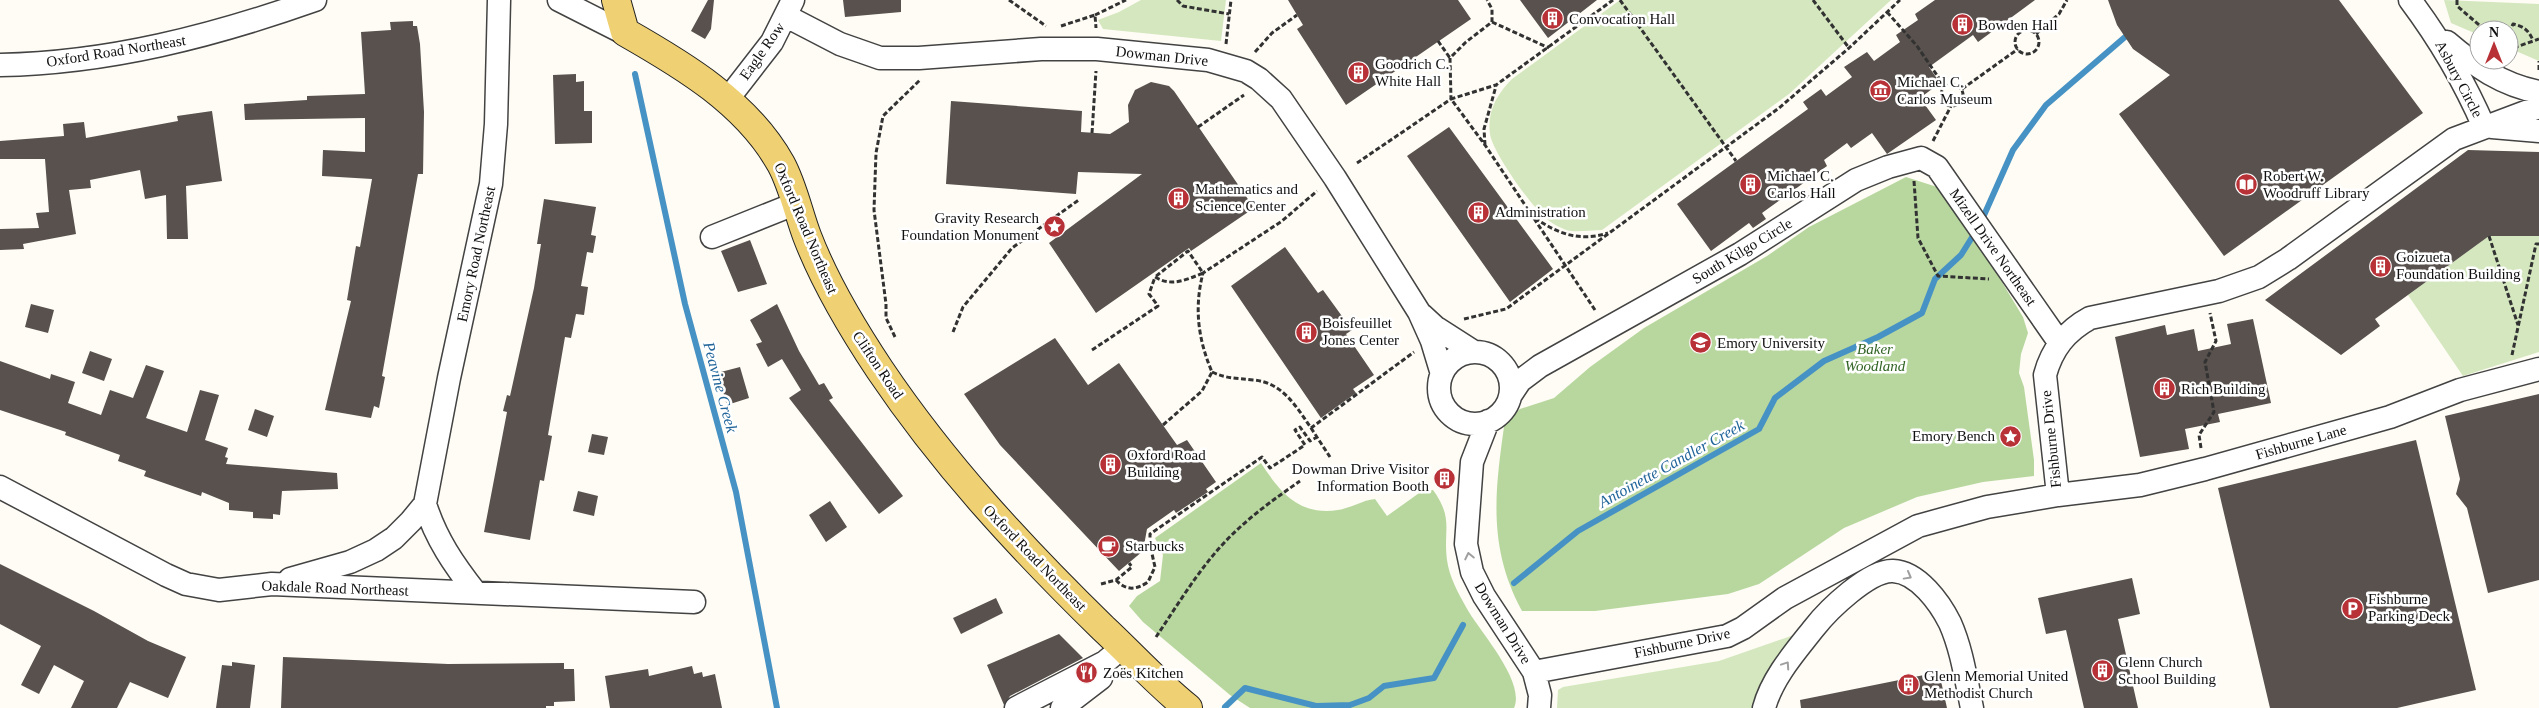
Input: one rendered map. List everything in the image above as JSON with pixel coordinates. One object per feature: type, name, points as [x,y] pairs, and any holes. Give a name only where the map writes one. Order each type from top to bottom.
[{"type":"main road","points":[[616,0],[624,32],[660,52]]},
{"type":"main road","points":[[691,72],[735,108],[772,150]]},
{"type":"main road","name":"Clifton Road","points":[[902,400],[983,505]]},
{"type":"street","name":"Oxford Road Northeast","points":[[0,65],[50,63],[144,49],[230,28],[315,0]]},
{"type":"street","name":"Emory Road Northeast","points":[[425,504],[449,378],[491,184],[496,124],[499,0]]},
{"type":"street","points":[[559,0],[660,52],[691,72]]},
{"type":"street","name":"Asbury Circle","points":[[2410,0],[2434,32],[2466,86],[2484,127]]},
{"type":"street","name":"Eagle Row","points":[[735,108],[790,8]]},
{"type":"street","name":"Dowman Drive","points":[[790,8],[840,44],[880,58],[919,58],[1041,49],[1097,49],[1208,60],[1246,71],[1259,79],[1280,100],[1335,178],[1419,312],[1442,374],[1439,393],[1448,411],[1464,422],[1480,423],[1488,421],[1504,409],[1510,396]]},
{"type":"street","name":"Asbury Circle","points":[[2434,32],[2483,70],[2513,85],[2539,92]]},
{"type":"street","name":"Fishburne Drive","points":[[1534,672],[1727,636],[1743,628],[1785,598],[1918,526],[1987,507],[2058,495],[2045,376],[2048,364],[2059,342],[2076,326],[2090,318],[2242,284],[2274,269],[2454,139],[2539,107]]},
{"type":"street","name":"Fishburne Drive","points":[[2484,127],[2539,131]]},
{"type":"street","name":"Oxford Road Northeast","points":[[772,150],[787,176],[807,236],[829,286],[874,360],[902,400]]},
{"type":"street","name":"Mizell Drive Northeast","points":[[1923,162],[2021,287],[2059,342]]},
{"type":"street","name":"South Kilgo Circle","points":[[1510,396],[1520,381],[1540,366],[1608,330],[1740,254],[1856,180],[1888,167],[1923,162]]},
{"type":"street","points":[[712,237],[797,203]]},
{"type":"street","name":"Dowman Drive","points":[[1419,312],[1435,327],[1474,352],[1488,355],[1504,367]]},
{"type":"street","points":[[1442,374],[1454,358],[1474,352]]},
{"type":"street","name":"South Kilgo Circle","points":[[1504,367],[1516,370],[1540,366]]},
{"type":"street","points":[[1504,367],[1510,381],[1510,396]]},
{"type":"street","name":"Fishburne Lane","points":[[2058,495],[2140,486],[2205,469],[2390,417],[2460,390],[2539,369]]},
{"type":"street","name":"Dowman Drive","points":[[1488,421],[1472,462],[1466,544],[1472,572],[1484,596],[1534,672],[1540,695],[1539,708]]},
{"type":"street","name":"Oakdale Road Northeast","points":[[0,487],[166,575],[186,584],[219,590],[272,584],[694,602]]},
{"type":"street","points":[[272,584],[350,562],[376,550],[400,532],[425,504],[440,542],[454,565],[476,593]]},
{"type":"street","name":"Oxford Road Northeast","points":[[983,505],[1055,581],[1188,708]]},
{"type":"street","points":[[1868,553],[1880,574]]},
{"type":"street","points":[[1764,708],[1769,692],[1787,663],[1826,613],[1840,599],[1880,574],[1892,570],[1913,578],[1941,607],[1959,649],[1972,708]]},
{"type":"street","points":[[1016,708],[1127,651]]},
{"type":"street","points":[[1062,708],[1127,651]]},
{"type":"path","points":[[1009,0],[1051,29]]},
{"type":"path","points":[[1060,26],[1095,15],[1126,0]]},
{"type":"path","points":[[1177,0],[1182,6],[1229,14]]},
{"type":"path","points":[[1226,44],[1231,0]]},
{"type":"path","points":[[1487,0],[1492,9],[1492,22]]},
{"type":"path","points":[[1357,163],[1451,99],[1496,85],[1613,0]]},
{"type":"path","points":[[1620,0],[1736,162]]},
{"type":"path","points":[[1813,0],[1850,48]]},
{"type":"path","points":[[1458,320],[1506,309],[1779,108],[1850,48],[1900,0]]},
{"type":"path","points":[[2036,35],[2059,14],[2067,0]]},
{"type":"path","points":[[2457,0],[2457,6],[2473,20]]},
{"type":"path","points":[[1887,12],[1908,35],[1945,87]]},
{"type":"path","points":[[1253,54],[1272,33],[1297,14]]},
{"type":"path","points":[[1095,15],[1096,34]]},
{"type":"path","points":[[1492,22],[1549,48]]},
{"type":"path","points":[[1450,58],[1466,42],[1492,22]]},
{"type":"path","points":[[2519,26],[2528,30],[2533,40]]},
{"type":"path","points":[[2028,30],[2036,35],[2038,44],[2034,51],[2026,53],[2018,49],[2015,41],[2020,32],[2028,30]]},
{"type":"path","points":[[2519,47],[2524,46],[2528,41],[2539,39]]},
{"type":"path","points":[[1438,41],[1450,58],[1451,99],[1485,145],[1608,330]]},
{"type":"path","points":[[1962,89],[2018,49]]},
{"type":"path","points":[[2538,70],[2539,61]]},
{"type":"path","points":[[1092,133],[1096,63]]},
{"type":"path","points":[[895,337],[886,318],[886,304],[874,210],[876,153],[883,116],[922,78]]},
{"type":"path","points":[[1954,84],[1962,89],[1963,96],[1957,106],[1945,103],[1942,97],[1945,87],[1954,84]]},
{"type":"path","points":[[1485,145],[1484,129],[1496,85]]},
{"type":"path","points":[[1198,127],[1250,91]]},
{"type":"path","points":[[1951,106],[1923,162],[1918,238],[1938,276],[2021,287]]},
{"type":"path","points":[[1155,277],[1163,282],[1184,281],[1203,272],[1282,221],[1319,189]]},
{"type":"path","points":[[953,332],[963,307],[1012,248],[1080,199]]},
{"type":"path","points":[[1532,216],[1559,233],[1570,236],[1591,237],[1611,232]]},
{"type":"path","points":[[2489,236],[2518,326]]},
{"type":"path","points":[[2507,378],[2536,244],[2539,244]]},
{"type":"path","points":[[1092,350],[1158,306],[1149,294],[1155,277],[1188,251],[1203,272],[1198,300],[1199,333],[1212,372],[1224,378],[1268,383],[1294,402],[1330,457]]},
{"type":"path","points":[[2205,469],[2199,435],[2214,412],[2205,362],[2216,341],[2206,293]]},
{"type":"path","points":[[1311,428],[1414,352]]},
{"type":"path","points":[[1163,425],[1202,391],[1212,372]]},
{"type":"path","points":[[1116,580],[1128,589],[1148,582],[1153,575],[1155,566],[1150,545],[1150,534],[1262,457],[1270,468],[1305,444],[1295,430],[1300,427],[1310,441],[1317,437]]},
{"type":"path","points":[[1156,637],[1199,573],[1224,544],[1262,508],[1300,481]]},
{"type":"path","points":[[1101,584],[1116,580],[1132,567],[1129,563]]},
{"type":"green space","points":[[1141,0],[1226,0],[1221,41],[1103,29],[1098,20],[1119,12]]},
{"type":"green space","points":[[1620,0],[1891,0],[1789,94],[1602,230],[1568,230],[1552,223],[1540,213],[1523,192],[1492,142],[1489,126],[1490,118],[1494,104],[1512,79]]},
{"type":"green space","points":[[2444,0],[2539,4],[2539,61],[2519,52],[2519,20],[2469,20],[2469,31],[2451,23]]},
{"type":"green space","name":"Baker Woodland","points":[[1906,177],[1937,187],[1979,244],[2023,317],[2028,333],[2021,354],[2019,373],[2024,387],[2034,460],[2034,476],[1983,482],[1917,497],[1844,528],[1759,584],[1728,594],[1595,611],[1522,611],[1503,564],[1499,540],[1497,494],[1505,420],[1520,409],[1554,398],[1590,367],[1644,328],[1767,256],[1809,227]]},
{"type":"green space","points":[[2489,236],[2539,236],[2539,352],[2463,376],[2408,295]]},
{"type":"green space","points":[[1261,463],[1283,492],[1292,500],[1312,509],[1324,511],[1348,508],[1375,499],[1387,516],[1422,491],[1433,490],[1446,517],[1447,560],[1452,578],[1472,617],[1508,671],[1516,697],[1514,708],[1250,708],[1230,695],[1143,622],[1129,606],[1137,596],[1160,581],[1163,555],[1155,538]]},
{"type":"green space","points":[[1794,635],[1754,708],[1557,708],[1558,690],[1563,687],[1719,661]]},
{"type":"building","points":[[708,0],[714,0],[711,29],[705,39],[691,31]]},
{"type":"building","points":[[843,0],[901,0],[901,12],[845,17]]},
{"type":"building","name":"Goodrich C. White Hall","points":[[1288,0],[1458,0],[1471,19],[1346,105],[1297,29],[1303,25]]},
{"type":"building","name":"Convocation Hall","points":[[1520,0],[1597,0],[1548,38]]},
{"type":"building","points":[[1935,0],[2035,0],[1978,42],[1973,35],[1929,67],[1940,83],[1920,98],[1936,120],[1887,154],[1872,133],[1851,148],[1847,143],[1824,160],[1827,166],[1762,213],[1766,219],[1753,228],[1749,223],[1711,251],[1677,204],[1808,109],[1803,102],[1821,89],[1826,96],[1852,77],[1844,67],[1867,52],[1874,61],[1900,42],[1896,35],[1918,20],[1915,14]]},
{"type":"building","name":"Robert W. Woodruff Library","points":[[2108,0],[2339,0],[2423,113],[2224,256],[2119,114],[2170,75],[2133,49],[2117,25]]},
{"type":"building","points":[[413,21],[413,26],[417,26],[420,44],[424,112],[423,174],[418,174],[382,376],[385,377],[379,408],[374,406],[371,418],[325,410],[351,301],[347,300],[356,246],[360,247],[372,179],[322,176],[323,150],[365,152],[365,118],[245,120],[244,104],[307,100],[307,96],[365,94],[361,32],[391,30],[390,22]]},
{"type":"building","points":[[576,74],[576,82],[584,81],[584,111],[592,111],[592,143],[555,144],[553,75]]},
{"type":"building","name":"Mathematics and Science Center","points":[[1151,82],[1169,86],[1174,91],[1254,208],[1191,251],[1189,248],[1096,313],[1049,243],[1142,174],[1078,172],[1076,194],[946,184],[951,101],[1082,111],[1081,132],[1110,134],[1129,122],[1128,105],[1135,90]]},
{"type":"building","points":[[212,111],[222,181],[186,186],[188,239],[167,239],[166,195],[145,199],[140,170],[90,180],[91,188],[69,190],[76,234],[23,244],[24,249],[0,250],[0,229],[39,228],[36,213],[49,212],[45,159],[0,159],[0,141],[64,136],[63,124],[84,122],[86,138],[178,121],[177,116]]},
{"type":"building","name":"Administration","points":[[1449,127],[1553,269],[1510,302],[1407,156]]},
{"type":"building","name":"Goizueta Foundation Building","points":[[2468,150],[2539,152],[2539,236],[2489,236],[2375,319],[2380,326],[2341,355],[2265,300]]},
{"type":"building","points":[[544,199],[596,207],[591,235],[596,236],[593,253],[587,252],[581,286],[588,287],[584,315],[576,314],[571,338],[565,337],[548,435],[552,436],[544,481],[540,480],[530,540],[484,532],[507,412],[503,411],[507,395],[510,396],[534,288],[541,244],[537,244]]},
{"type":"building","points":[[750,240],[767,284],[738,292],[721,251]]},
{"type":"building","name":"Boisfeuillet Jones Center","points":[[1285,247],[1318,293],[1323,290],[1352,330],[1346,334],[1374,375],[1353,389],[1356,393],[1321,418],[1231,286]]},
{"type":"building","points":[[31,304],[54,310],[48,333],[25,327]]},
{"type":"building","points":[[777,304],[799,351],[819,385],[824,383],[833,398],[829,400],[903,496],[879,514],[789,398],[801,390],[782,359],[768,367],[756,344],[762,342],[750,320]]},
{"type":"building","name":"Rich Building","points":[[2253,319],[2271,403],[2218,414],[2220,422],[2185,429],[2189,449],[2140,457],[2115,337],[2165,325],[2167,335],[2194,329],[2198,351],[2231,344],[2227,324]]},
{"type":"building","name":"Oxford Road Building","points":[[1055,338],[1088,385],[1119,363],[1177,445],[1187,440],[1216,482],[1206,489],[1208,492],[1176,513],[1174,510],[1147,529],[1143,551],[1119,571],[1000,445],[964,394]]},
{"type":"building","points":[[90,351],[112,359],[104,381],[82,373]]},
{"type":"building","points":[[0,361],[50,379],[51,374],[75,382],[68,403],[101,415],[110,390],[133,398],[146,365],[164,371],[146,418],[187,432],[200,390],[219,395],[205,440],[228,448],[225,457],[228,458],[226,464],[337,473],[338,489],[282,491],[280,515],[273,514],[273,519],[253,518],[253,512],[229,510],[229,503],[202,492],[201,496],[144,476],[146,471],[118,461],[120,455],[65,435],[66,432],[0,410]]},
{"type":"building","points":[[740,367],[749,398],[727,405],[717,373]]},
{"type":"building","points":[[2539,394],[2539,580],[2488,593],[2467,508],[2456,494],[2460,479],[2445,416]]},
{"type":"building","points":[[255,409],[274,416],[267,437],[248,430]]},
{"type":"building","points":[[592,434],[608,437],[604,455],[588,452]]},
{"type":"building","name":"Fishburne Parking Deck","points":[[2416,440],[2476,690],[2397,708],[2270,708],[2218,488]]},
{"type":"building","points":[[578,491],[598,496],[594,516],[573,511]]},
{"type":"building","points":[[830,501],[847,527],[826,542],[809,515]]},
{"type":"building","points":[[0,564],[94,611],[148,641],[186,657],[168,698],[130,682],[117,708],[71,708],[84,681],[54,665],[39,694],[21,685],[41,646],[0,624]]},
{"type":"building","name":"Glenn Church School Building","points":[[2132,578],[2140,614],[2118,619],[2138,708],[2084,708],[2066,630],[2046,634],[2038,598]]},
{"type":"building","points":[[996,598],[1003,613],[961,634],[953,618]]},
{"type":"building","points":[[1059,634],[1083,658],[1010,696],[1004,705],[987,665]]},
{"type":"building","points":[[283,657],[448,664],[564,663],[564,669],[574,669],[575,701],[554,702],[554,706],[546,706],[546,708],[281,708]]},
{"type":"building","points":[[232,662],[255,665],[250,708],[216,708],[222,665],[232,666]]},
{"type":"building","points":[[692,666],[694,674],[702,672],[703,677],[715,674],[722,708],[610,708],[605,676],[648,669],[649,676]]},
{"type":"building","name":"Glenn Memorial United Methodist Church","points":[[1939,672],[1947,708],[1801,708],[1800,700]]},
{"type":"waterway","name":"Antoinette Candler Creek","points":[[1981,222],[2013,150],[2046,105],[2125,37]]},
{"type":"waterway","name":"Peavine Creek","points":[[635,74],[685,304],[736,492],[777,708]]},
{"type":"waterway","name":"Antoinette Candler Creek","points":[[1514,583],[1578,531],[1759,429],[1775,398],[1824,361],[1878,337],[1922,313],[1935,279],[1961,255],[1976,231]]},
{"type":"waterway","name":"Antoinette Candler Creek","points":[[1225,707],[1245,688],[1316,706],[1350,705],[1369,698],[1384,686],[1434,678],[1463,625]]},
{"type":"place","name":"Convocation Hall","points":[[1553,19]]},
{"type":"place","name":"Bowden Hall","points":[[1962,25]]},
{"type":"place","name":"Goodrich C. White Hall","points":[[1359,73]]},
{"type":"place","name":"Michael C. Carlos Museum","points":[[1881,91]]},
{"type":"place","name":"Michael C. Carlos Hall","points":[[1751,185]]},
{"type":"place","name":"Robert W. Woodruff Library","points":[[2247,185]]},
{"type":"place","name":"Mathematics and Science Center","points":[[1179,198]]},
{"type":"place","name":"Administration","points":[[1479,212]]},
{"type":"place","name":"Gravity Research Foundation Monument","points":[[1055,227]]},
{"type":"place","name":"Goizueta Foundation Building","points":[[2380,266]]},
{"type":"place","name":"Boisfeuillet Jones Center","points":[[1306,332]]},
{"type":"place","name":"Emory University","points":[[1701,343]]},
{"type":"place","name":"Rich Building","points":[[2165,389]]},
{"type":"place","name":"Emory Bench","points":[[2011,436]]},
{"type":"place","name":"Oxford Road Building","points":[[1111,464]]},
{"type":"place","name":"Dowman Drive Visitor Information Booth","points":[[1445,478]]},
{"type":"place","name":"Starbucks","points":[[1109,546]]},
{"type":"place","name":"Fishburne Parking Deck","points":[[2352,608]]},
{"type":"place","name":"Glenn Church School Building","points":[[2102,671]]},
{"type":"place","name":"Zoës Kitchen","points":[[1087,673]]},
{"type":"place","name":"Glenn Memorial United Methodist Church","points":[[1908,685]]}]
